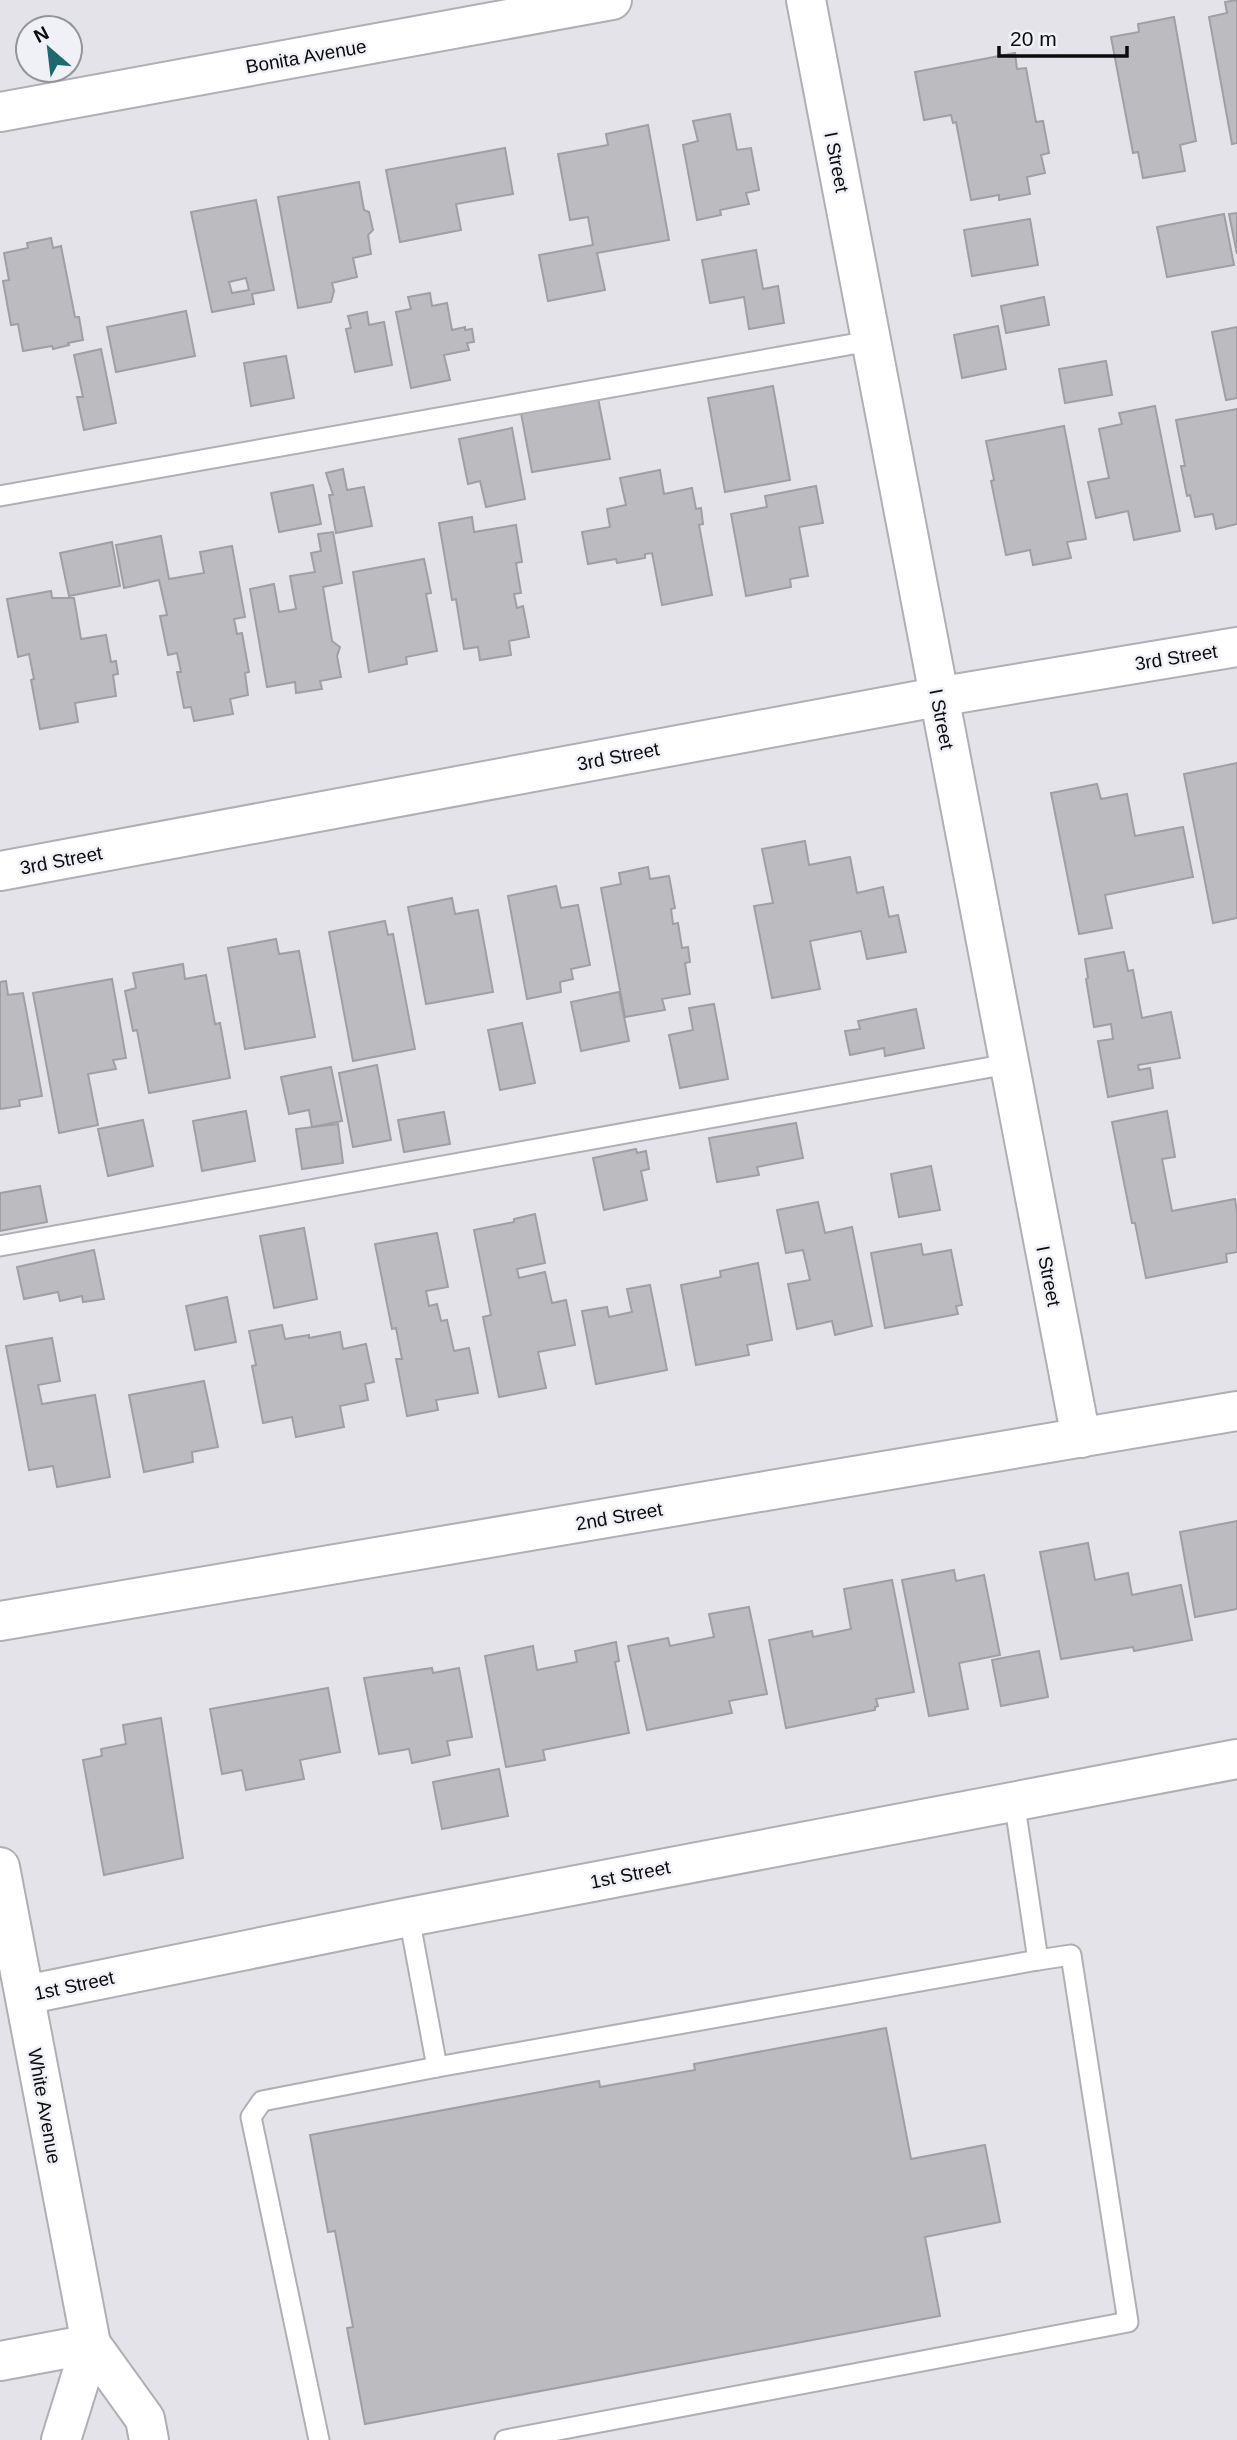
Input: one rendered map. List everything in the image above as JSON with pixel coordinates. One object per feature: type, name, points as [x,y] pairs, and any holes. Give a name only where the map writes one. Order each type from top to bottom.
[{"type":"street","name":"Bonita Avenue","points":[[0,112],[612,0]]},
{"type":"street","name":"I Street","points":[[806,0],[1080,1438]]},
{"type":"street","name":"3rd Street","points":[[0,872],[937,697],[1237,647]]},
{"type":"street","name":"2nd Street","points":[[0,1621],[1237,1411]]},
{"type":"street","name":"1st Street","points":[[13,1997],[409,1916],[1237,1759]]},
{"type":"street","name":"White Avenue","points":[[0,1867],[13,1997],[91,2344],[145,2419],[149,2440]]},
{"type":"street","name":"White Avenue","points":[[61,2440],[91,2344]]},
{"type":"street","points":[[0,2361],[91,2344]]},
{"type":"lane","points":[[0,496],[870,341]]},
{"type":"lane","points":[[0,1246],[1008,1065]]},
{"type":"lane","points":[[1014,1801],[1038,1960]]},
{"type":"lane","points":[[409,1916],[436,2067]]},
{"type":"lane","points":[[319,2440],[251,2117],[262,2101],[436,2067],[1071,1955],[1128,2322],[505,2440]]},
{"type":"building","points":[[1237,0],[1237,143],[1232,144],[1209,17],[1227,13],[1225,2]]},
{"type":"building","points":[[1174,17],[1196,141],[1180,145],[1185,171],[1143,178],[1138,152],[1133,153],[1111,37],[1139,32],[1138,24]]},
{"type":"building","points":[[1015,53],[1017,69],[1026,68],[1036,122],[1043,121],[1049,153],[1041,155],[1045,173],[1027,177],[1030,194],[999,200],[999,195],[971,200],[956,122],[953,123],[951,115],[924,120],[915,72]]},
{"type":"building","points":[[730,114],[737,150],[751,148],[759,190],[746,193],[749,204],[720,210],[721,215],[697,220],[683,145],[698,141],[693,121]]},
{"type":"building","points":[[648,125],[669,240],[597,253],[605,290],[548,301],[539,255],[593,245],[588,217],[570,220],[558,154],[608,145],[606,134]]},
{"type":"building","points":[[505,148],[513,194],[456,204],[461,230],[400,242],[386,170]]},
{"type":"building","points":[[359,182],[364,210],[369,212],[373,230],[368,235],[371,254],[353,258],[357,277],[332,283],[334,291],[331,302],[298,308],[278,197]]},
{"type":"building","points":[[256,200],[274,290],[252,294],[254,304],[212,312],[191,212]],"holes":[[[246,278],[249,290],[232,293],[229,282]]]},
{"type":"building","points":[[1237,213],[1237,254],[1229,214]]},
{"type":"building","points":[[1224,214],[1234,265],[1167,277],[1157,227]]},
{"type":"building","points":[[1030,219],[1038,265],[972,276],[964,230]]},
{"type":"building","points":[[51,238],[53,248],[61,246],[75,317],[79,317],[83,340],[53,349],[52,346],[23,351],[18,324],[11,325],[3,281],[9,280],[4,253],[28,248],[27,243]]},
{"type":"building","points":[[756,250],[763,289],[778,286],[784,323],[749,329],[744,297],[710,303],[702,260]]},
{"type":"building","points":[[430,293],[432,306],[447,303],[452,330],[465,327],[465,330],[472,329],[474,342],[467,343],[469,350],[444,355],[450,380],[411,388],[396,312],[411,309],[408,297]]},
{"type":"building","points":[[1044,297],[1049,325],[1006,333],[1001,306]]},
{"type":"building","points":[[186,311],[195,356],[116,372],[107,327]]},
{"type":"building","points":[[367,312],[369,325],[384,322],[392,365],[355,372],[346,329],[351,328],[348,316]]},
{"type":"building","points":[[998,326],[1006,369],[962,378],[954,335]]},
{"type":"building","points":[[1237,327],[1237,398],[1226,400],[1212,332]]},
{"type":"building","points":[[101,349],[116,423],[84,430],[77,397],[83,397],[74,355]]},
{"type":"building","points":[[286,356],[294,398],[251,406],[244,363]]},
{"type":"building","points":[[1106,361],[1112,395],[1065,403],[1059,369]]},
{"type":"building","points":[[773,386],[790,480],[725,492],[708,398]]},
{"type":"building","points":[[598,398],[610,459],[532,472],[521,413]]},
{"type":"building","points":[[1155,406],[1180,531],[1134,540],[1128,511],[1096,518],[1088,482],[1109,478],[1099,429],[1122,424],[1119,413]]},
{"type":"building","points":[[1237,409],[1237,524],[1216,529],[1213,514],[1195,517],[1190,495],[1187,496],[1181,466],[1185,466],[1176,420]]},
{"type":"building","points":[[1064,426],[1086,539],[1067,542],[1071,558],[1033,565],[1030,550],[1006,555],[986,441]]},
{"type":"building","points":[[512,428],[525,499],[486,507],[480,481],[468,484],[459,439]]},
{"type":"building","points":[[343,469],[347,490],[364,487],[372,526],[336,533],[329,495],[333,495],[326,473]]},
{"type":"building","points":[[660,470],[664,494],[692,488],[696,509],[701,508],[703,524],[699,525],[712,595],[662,605],[652,553],[645,554],[645,558],[617,563],[616,559],[588,564],[582,532],[610,527],[607,509],[626,505],[620,478]]},
{"type":"building","points":[[313,485],[321,524],[279,532],[271,493]]},
{"type":"building","points":[[816,486],[823,523],[799,527],[808,576],[790,579],[791,587],[746,596],[731,514],[767,507],[765,496]]},
{"type":"building","points":[[472,517],[474,532],[516,525],[522,562],[516,563],[521,593],[514,594],[517,608],[523,606],[529,637],[509,641],[511,655],[480,660],[478,647],[464,649],[456,599],[452,600],[439,523]]},
{"type":"building","points":[[333,532],[342,583],[323,587],[332,641],[340,647],[337,656],[341,677],[320,681],[322,689],[296,693],[295,682],[267,687],[250,589],[274,584],[279,612],[296,609],[290,576],[315,572],[311,553],[321,551],[318,534]]},
{"type":"building","points":[[161,536],[169,579],[204,573],[200,552],[232,546],[245,617],[234,619],[237,634],[242,633],[249,672],[245,673],[248,695],[230,699],[233,714],[194,721],[191,707],[184,708],[177,672],[181,672],[177,653],[168,655],[160,616],[167,615],[159,580],[124,588],[116,545]]},
{"type":"building","points":[[112,542],[120,586],[69,596],[60,553]]},
{"type":"building","points":[[424,559],[431,593],[426,594],[437,651],[406,657],[407,664],[369,672],[353,572]]},
{"type":"building","points":[[51,591],[52,598],[74,598],[81,639],[106,635],[111,662],[116,661],[118,674],[113,675],[116,696],[75,703],[78,722],[40,729],[29,654],[18,657],[7,599]]},
{"type":"building","points":[[1237,763],[1237,918],[1213,923],[1184,774]]},
{"type":"building","points":[[1097,784],[1101,799],[1127,794],[1135,836],[1183,827],[1193,877],[1105,895],[1112,928],[1079,934],[1051,793]]},
{"type":"building","points":[[805,841],[809,865],[850,857],[857,893],[883,887],[889,917],[898,915],[906,952],[867,959],[861,931],[810,941],[820,989],[772,998],[754,906],[773,903],[762,849]]},
{"type":"building","points":[[648,867],[650,879],[669,876],[675,908],[671,909],[673,924],[678,923],[682,948],[688,947],[690,962],[685,963],[690,994],[662,999],[665,1010],[625,1017],[601,888],[621,884],[619,873]]},
{"type":"building","points":[[556,886],[561,908],[578,905],[590,965],[571,969],[573,979],[560,982],[561,992],[527,999],[508,896]]},
{"type":"building","points":[[452,898],[455,914],[478,910],[493,992],[426,1004],[408,907]]},
{"type":"building","points":[[385,921],[388,935],[393,934],[415,1049],[353,1061],[329,932]]},
{"type":"building","points":[[276,939],[279,954],[299,951],[315,1037],[245,1049],[228,948]]},
{"type":"building","points":[[1124,952],[1128,971],[1133,970],[1142,1018],[1171,1012],[1180,1058],[1138,1065],[1139,1070],[1150,1068],[1153,1088],[1108,1097],[1098,1041],[1113,1039],[1111,1024],[1094,1027],[1085,959]]},
{"type":"building","points":[[183,964],[185,979],[206,975],[215,1024],[220,1023],[230,1078],[149,1093],[137,1030],[133,1031],[125,991],[136,988],[133,973]]},
{"type":"building","points":[[112,979],[126,1058],[113,1060],[116,1069],[88,1074],[98,1125],[59,1133],[33,993]]},
{"type":"building","points":[[6,981],[8,995],[23,993],[42,1096],[19,1100],[20,1106],[0,1109],[0,982]]},
{"type":"building","points":[[619,992],[629,1041],[581,1051],[571,1002]]},
{"type":"building","points":[[714,1004],[728,1079],[680,1088],[669,1035],[693,1030],[689,1008]]},
{"type":"building","points":[[916,1009],[924,1048],[885,1056],[884,1048],[850,1055],[845,1031],[860,1029],[858,1021]]},
{"type":"building","points":[[522,1023],[535,1083],[500,1090],[488,1030]]},
{"type":"building","points":[[377,1065],[391,1140],[353,1147],[339,1073]]},
{"type":"building","points":[[331,1067],[342,1121],[312,1127],[309,1110],[289,1114],[281,1077]]},
{"type":"building","points":[[246,1111],[255,1161],[202,1171],[193,1121]]},
{"type":"building","points":[[1167,1111],[1175,1157],[1162,1159],[1172,1211],[1235,1199],[1237,1252],[1226,1254],[1227,1262],[1146,1278],[1112,1122]]},
{"type":"building","points":[[444,1112],[450,1144],[404,1152],[398,1120]]},
{"type":"building","points":[[143,1120],[153,1166],[108,1176],[98,1129]]},
{"type":"building","points":[[796,1123],[803,1158],[757,1167],[759,1175],[717,1182],[709,1138]]},
{"type":"building","points":[[338,1124],[343,1163],[302,1169],[296,1129]]},
{"type":"building","points":[[636,1149],[637,1153],[646,1151],[649,1169],[641,1171],[647,1200],[604,1210],[593,1158]]},
{"type":"building","points":[[931,1166],[940,1210],[899,1217],[891,1174]]},
{"type":"building","points":[[40,1186],[47,1222],[0,1231],[0,1193]]},
{"type":"building","points":[[818,1202],[825,1233],[852,1227],[872,1326],[835,1335],[832,1321],[797,1329],[788,1284],[810,1280],[803,1250],[786,1253],[777,1210]]},
{"type":"building","points":[[535,1214],[545,1263],[517,1269],[519,1278],[545,1272],[552,1303],[566,1300],[575,1345],[538,1352],[546,1388],[499,1397],[483,1317],[491,1315],[474,1230],[514,1222],[514,1219]]},
{"type":"building","points":[[304,1228],[317,1299],[274,1308],[260,1236]]},
{"type":"building","points":[[437,1233],[448,1287],[426,1291],[429,1306],[437,1304],[441,1321],[447,1320],[454,1351],[469,1348],[478,1393],[436,1400],[438,1410],[407,1416],[396,1359],[402,1359],[396,1328],[392,1329],[375,1244]]},
{"type":"building","points":[[921,1244],[923,1255],[951,1250],[962,1305],[956,1306],[958,1314],[885,1328],[871,1253]]},
{"type":"building","points":[[94,1250],[104,1299],[83,1302],[82,1296],[60,1301],[58,1292],[24,1299],[17,1267]]},
{"type":"building","points":[[758,1263],[772,1340],[747,1345],[749,1355],[696,1365],[681,1285],[721,1277],[720,1271]]},
{"type":"building","points":[[650,1285],[667,1370],[596,1384],[582,1311],[607,1307],[609,1317],[632,1312],[627,1289]]},
{"type":"building","points":[[227,1297],[236,1342],[195,1350],[186,1306]]},
{"type":"building","points":[[282,1325],[285,1339],[340,1332],[343,1349],[366,1344],[374,1382],[365,1384],[368,1400],[340,1406],[344,1427],[296,1437],[292,1417],[263,1423],[252,1366],[256,1365],[249,1331]]},
{"type":"building","points":[[52,1338],[60,1381],[38,1385],[42,1404],[95,1395],[110,1477],[57,1487],[53,1466],[29,1470],[6,1346]]},
{"type":"building","points":[[204,1381],[218,1447],[192,1452],[193,1462],[144,1472],[129,1395]]},
{"type":"building","points":[[1237,1521],[1237,1609],[1195,1617],[1180,1532]]},
{"type":"building","points":[[1088,1543],[1095,1580],[1128,1573],[1132,1595],[1181,1585],[1192,1640],[1134,1651],[1133,1647],[1061,1659],[1040,1552]]},
{"type":"building","points":[[954,1570],[956,1581],[984,1575],[1000,1655],[959,1663],[968,1709],[929,1716],[902,1580]]},
{"type":"building","points":[[892,1580],[914,1692],[876,1699],[878,1706],[875,1710],[786,1728],[769,1640],[812,1631],[813,1637],[851,1629],[844,1589]]},
{"type":"building","points":[[749,1607],[767,1694],[729,1701],[732,1713],[647,1730],[628,1646],[668,1638],[670,1646],[714,1637],[709,1614]]},
{"type":"building","points":[[616,1642],[619,1661],[615,1662],[629,1733],[543,1750],[545,1760],[506,1767],[485,1656],[533,1646],[537,1670],[577,1662],[575,1651]]},
{"type":"building","points":[[1039,1651],[1048,1697],[1001,1706],[992,1660]]},
{"type":"building","points":[[432,1668],[433,1673],[459,1668],[472,1737],[447,1741],[450,1755],[412,1763],[409,1749],[379,1754],[364,1678]]},
{"type":"building","points":[[328,1688],[340,1752],[300,1760],[304,1779],[246,1790],[242,1770],[222,1774],[210,1709]]},
{"type":"building","points":[[161,1718],[183,1858],[104,1875],[83,1760],[102,1756],[101,1749],[126,1744],[123,1725]]},
{"type":"building","points":[[499,1769],[508,1816],[442,1829],[433,1782]]},
{"type":"building","points":[[886,2028],[911,2159],[985,2145],[1000,2222],[925,2237],[940,2316],[365,2424],[347,2328],[353,2327],[335,2231],[328,2232],[310,2135],[599,2081],[600,2087],[695,2070],[694,2064]]}]
